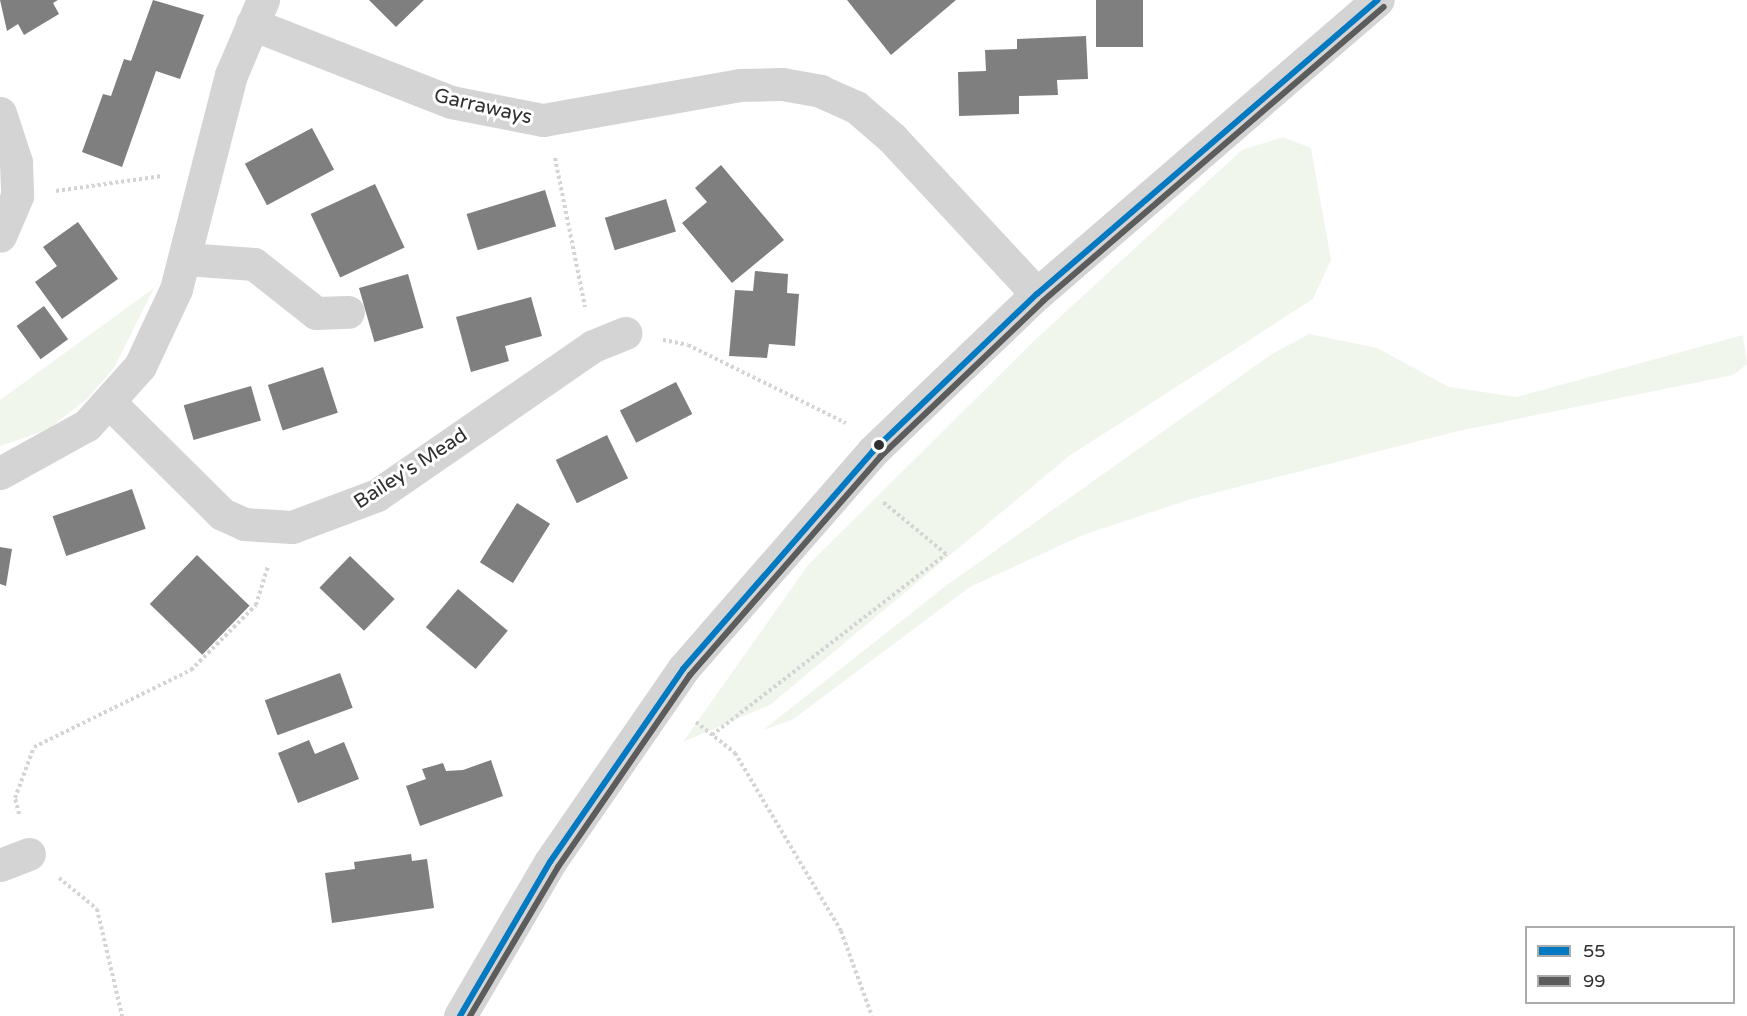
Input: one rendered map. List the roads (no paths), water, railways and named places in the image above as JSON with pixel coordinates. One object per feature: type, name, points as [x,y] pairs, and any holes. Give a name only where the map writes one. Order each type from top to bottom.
[{"type":"street","points":[[460,1016],[550,862],[664,695],[863,463],[1037,294],[1378,0]]},
{"type":"street","name":"Garraways","points":[[0,473],[63,441],[111,404],[154,339],[186,259],[231,75],[257,12],[451,102],[543,120],[740,85],[782,84],[820,91],[856,107],[892,138],[1037,294]]},
{"type":"street","points":[[0,113],[16,162],[17,196],[0,236]]},
{"type":"street","points":[[186,259],[254,264],[316,313],[348,312]]},
{"type":"street","name":"Bailey's Mead","points":[[111,404],[222,514],[264,527],[323,520],[376,495],[593,346],[625,333]]}]
